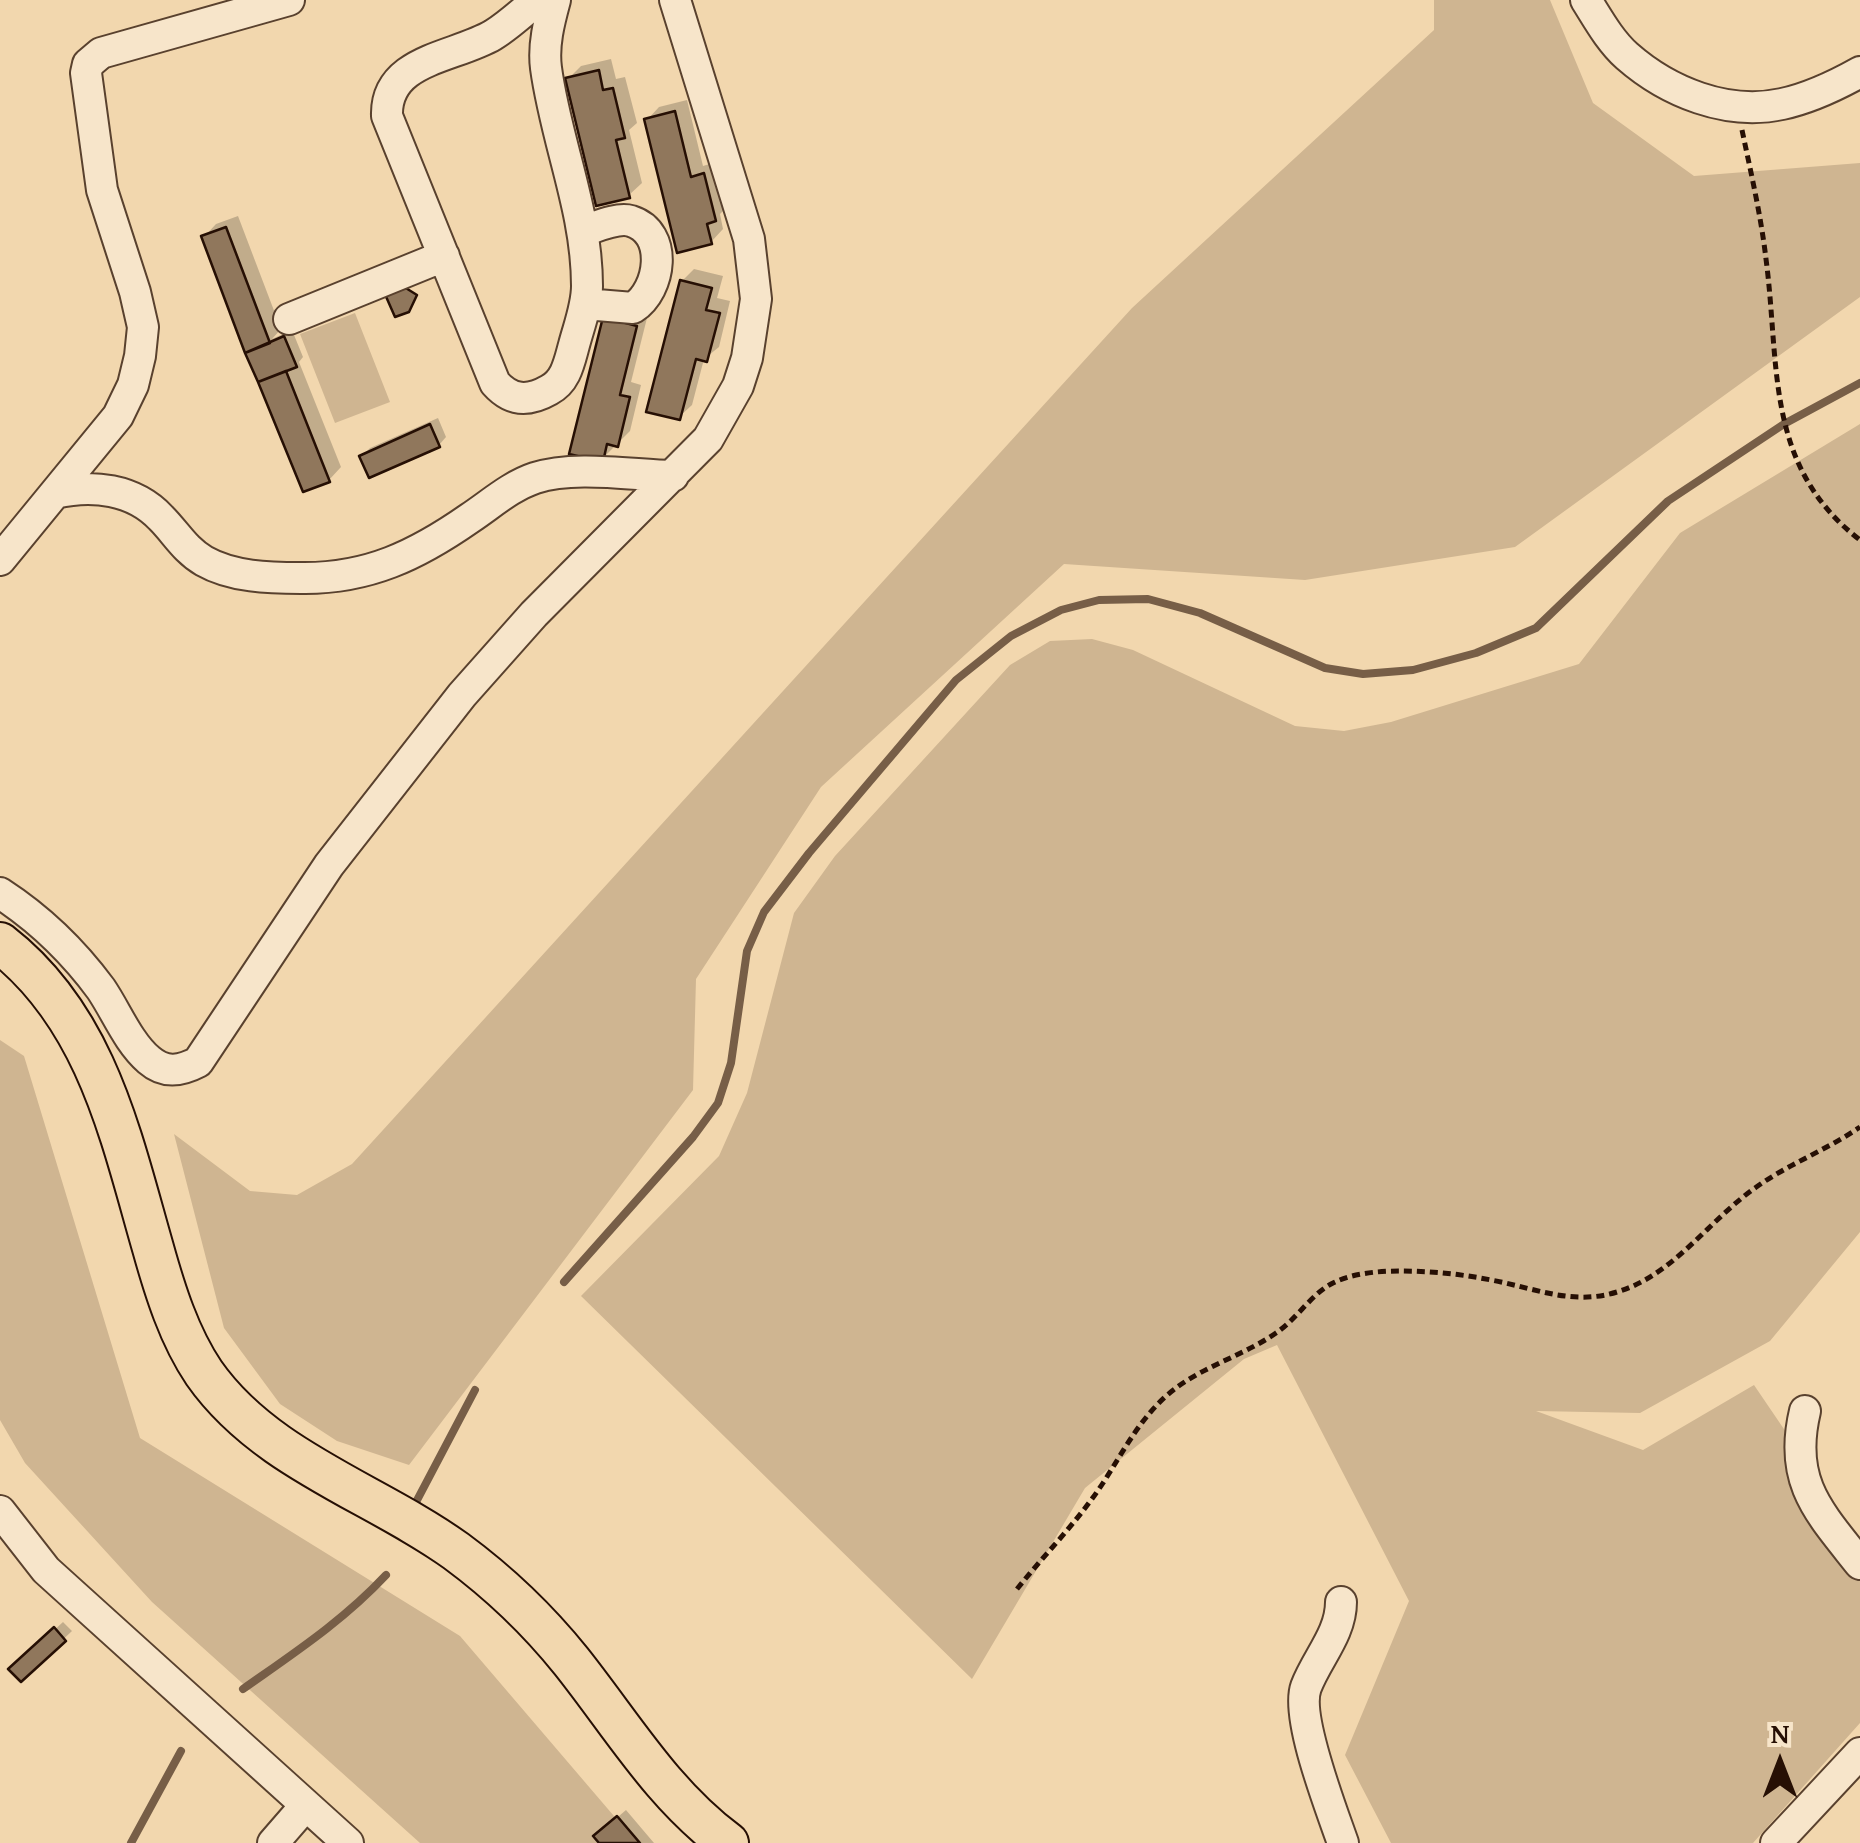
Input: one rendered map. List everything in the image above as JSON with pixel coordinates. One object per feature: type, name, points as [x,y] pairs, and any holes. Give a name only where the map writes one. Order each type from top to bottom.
[{"type":"main road","points":[[0,944],[53,995],[88,1050],[116,1119],[174,1316],[206,1376],[230,1403],[293,1453],[414,1524],[494,1581],[570,1660],[663,1784],[700,1822],[728,1843]]},
{"type":"street","points":[[0,560],[118,416],[132,385],[143,327],[102,190],[88,64],[101,52],[289,0]]},
{"type":"street","points":[[538,0],[491,36],[402,75],[386,99],[387,116],[496,383],[517,399],[542,394],[565,375],[585,304],[583,231],[546,69],[554,0]]},
{"type":"street","points":[[0,893],[40,922],[84,966],[150,1061],[169,1070],[184,1069],[198,1062],[319,880],[394,778],[534,614],[708,438],[738,386],[753,329],[756,298],[749,239],[675,0]]},
{"type":"street","points":[[1586,0],[1626,55],[1694,97],[1738,108],[1780,105],[1805,98],[1860,72]]},
{"type":"street","points":[[491,36],[522,45],[538,55],[546,69]]},
{"type":"street","points":[[583,231],[622,220],[638,225],[653,242],[657,271],[656,282],[633,308],[585,304]]},
{"type":"street","points":[[289,318],[444,256]]},
{"type":"street","points":[[55,494],[84,488],[114,492],[150,508],[186,548],[215,567],[247,574],[308,578],[368,570],[425,549],[536,478],[569,473],[672,476]]},
{"type":"street","points":[[1806,1410],[1799,1444],[1804,1482],[1812,1504],[1860,1564]]},
{"type":"street","points":[[0,1511],[46,1570],[348,1843]]},
{"type":"street","points":[[1341,1602],[1338,1624],[1306,1688],[1303,1708],[1343,1843]]},
{"type":"street","points":[[1776,1843],[1860,1753]]},
{"type":"street","points":[[273,1843],[306,1805]]},
{"type":"path","points":[[1738,108],[1766,260],[1777,391],[1788,438],[1812,490],[1838,522],[1860,540]]},
{"type":"path","points":[[1017,1589],[1103,1483],[1130,1436],[1166,1396],[1208,1366],[1246,1351],[1280,1330],[1332,1283],[1364,1274],[1433,1272],[1494,1280],[1552,1297],[1614,1294],[1664,1269],[1755,1188],[1860,1127]]},
{"type":"shaded area","points":[[1434,0],[1550,0],[1593,103],[1694,176],[1860,163],[1860,297],[1515,547],[1305,580],[1064,564],[821,787],[696,979],[693,1090],[409,1465],[337,1441],[280,1404],[224,1328],[174,1134],[250,1191],[297,1195],[352,1164],[1132,308],[1434,30]]},
{"type":"shaded area","points":[[355,313],[390,402],[335,423],[300,334]]},
{"type":"shaded area","points":[[1860,424],[1860,1232],[1770,1341],[1640,1413],[1536,1411],[1643,1450],[1754,1385],[1860,1541],[1860,1723],[1753,1843],[1391,1843],[1345,1755],[1409,1601],[1277,1345],[1244,1359],[1085,1488],[972,1679],[581,1296],[719,1156],[747,1093],[794,913],[835,856],[1010,665],[1050,641],[1092,639],[1133,650],[1295,726],[1344,731],[1391,722],[1579,664],[1680,533]]},
{"type":"shaded area","points":[[0,1040],[24,1056],[140,1438],[460,1636],[637,1843],[420,1843],[152,1602],[25,1463],[0,1420]]},
{"type":"building","points":[[599,70],[603,90],[613,88],[625,138],[616,140],[630,198],[596,206],[565,78]]},
{"type":"building","points":[[675,111],[691,177],[704,173],[716,221],[707,224],[712,244],[677,253],[644,119]]},
{"type":"building","points":[[226,227],[270,343],[245,353],[201,236]]},
{"type":"building","points":[[680,280],[712,288],[706,310],[720,313],[707,362],[696,359],[680,420],[646,412]]},
{"type":"building","points":[[401,285],[417,295],[409,312],[395,317],[384,292]]},
{"type":"building","points":[[603,317],[637,326],[620,395],[630,397],[618,447],[607,444],[603,462],[569,454]]},
{"type":"building","points":[[284,336],[297,367],[258,382],[245,353]]},
{"type":"building","points":[[286,371],[330,482],[303,492],[258,382]]},
{"type":"building","points":[[430,424],[440,447],[369,478],[359,456]]},
{"type":"building","points":[[54,1627],[66,1641],[21,1682],[8,1669]]},
{"type":"building","points":[[617,1816],[640,1843],[599,1843],[593,1836]]},
{"type":"waterway","points":[[564,1282],[693,1137],[718,1103],[731,1063],[747,951],[764,912],[956,680],[1011,636],[1061,610],[1099,600],[1148,599],[1200,613],[1325,668],[1363,674],[1413,670],[1476,653],[1536,628],[1668,501],[1784,424],[1860,383]]},
{"type":"waterway","points":[[415,1504],[475,1390]]},
{"type":"waterway","points":[[243,1689],[335,1622],[386,1575]]},
{"type":"waterway","points":[[131,1843],[181,1751]]}]
